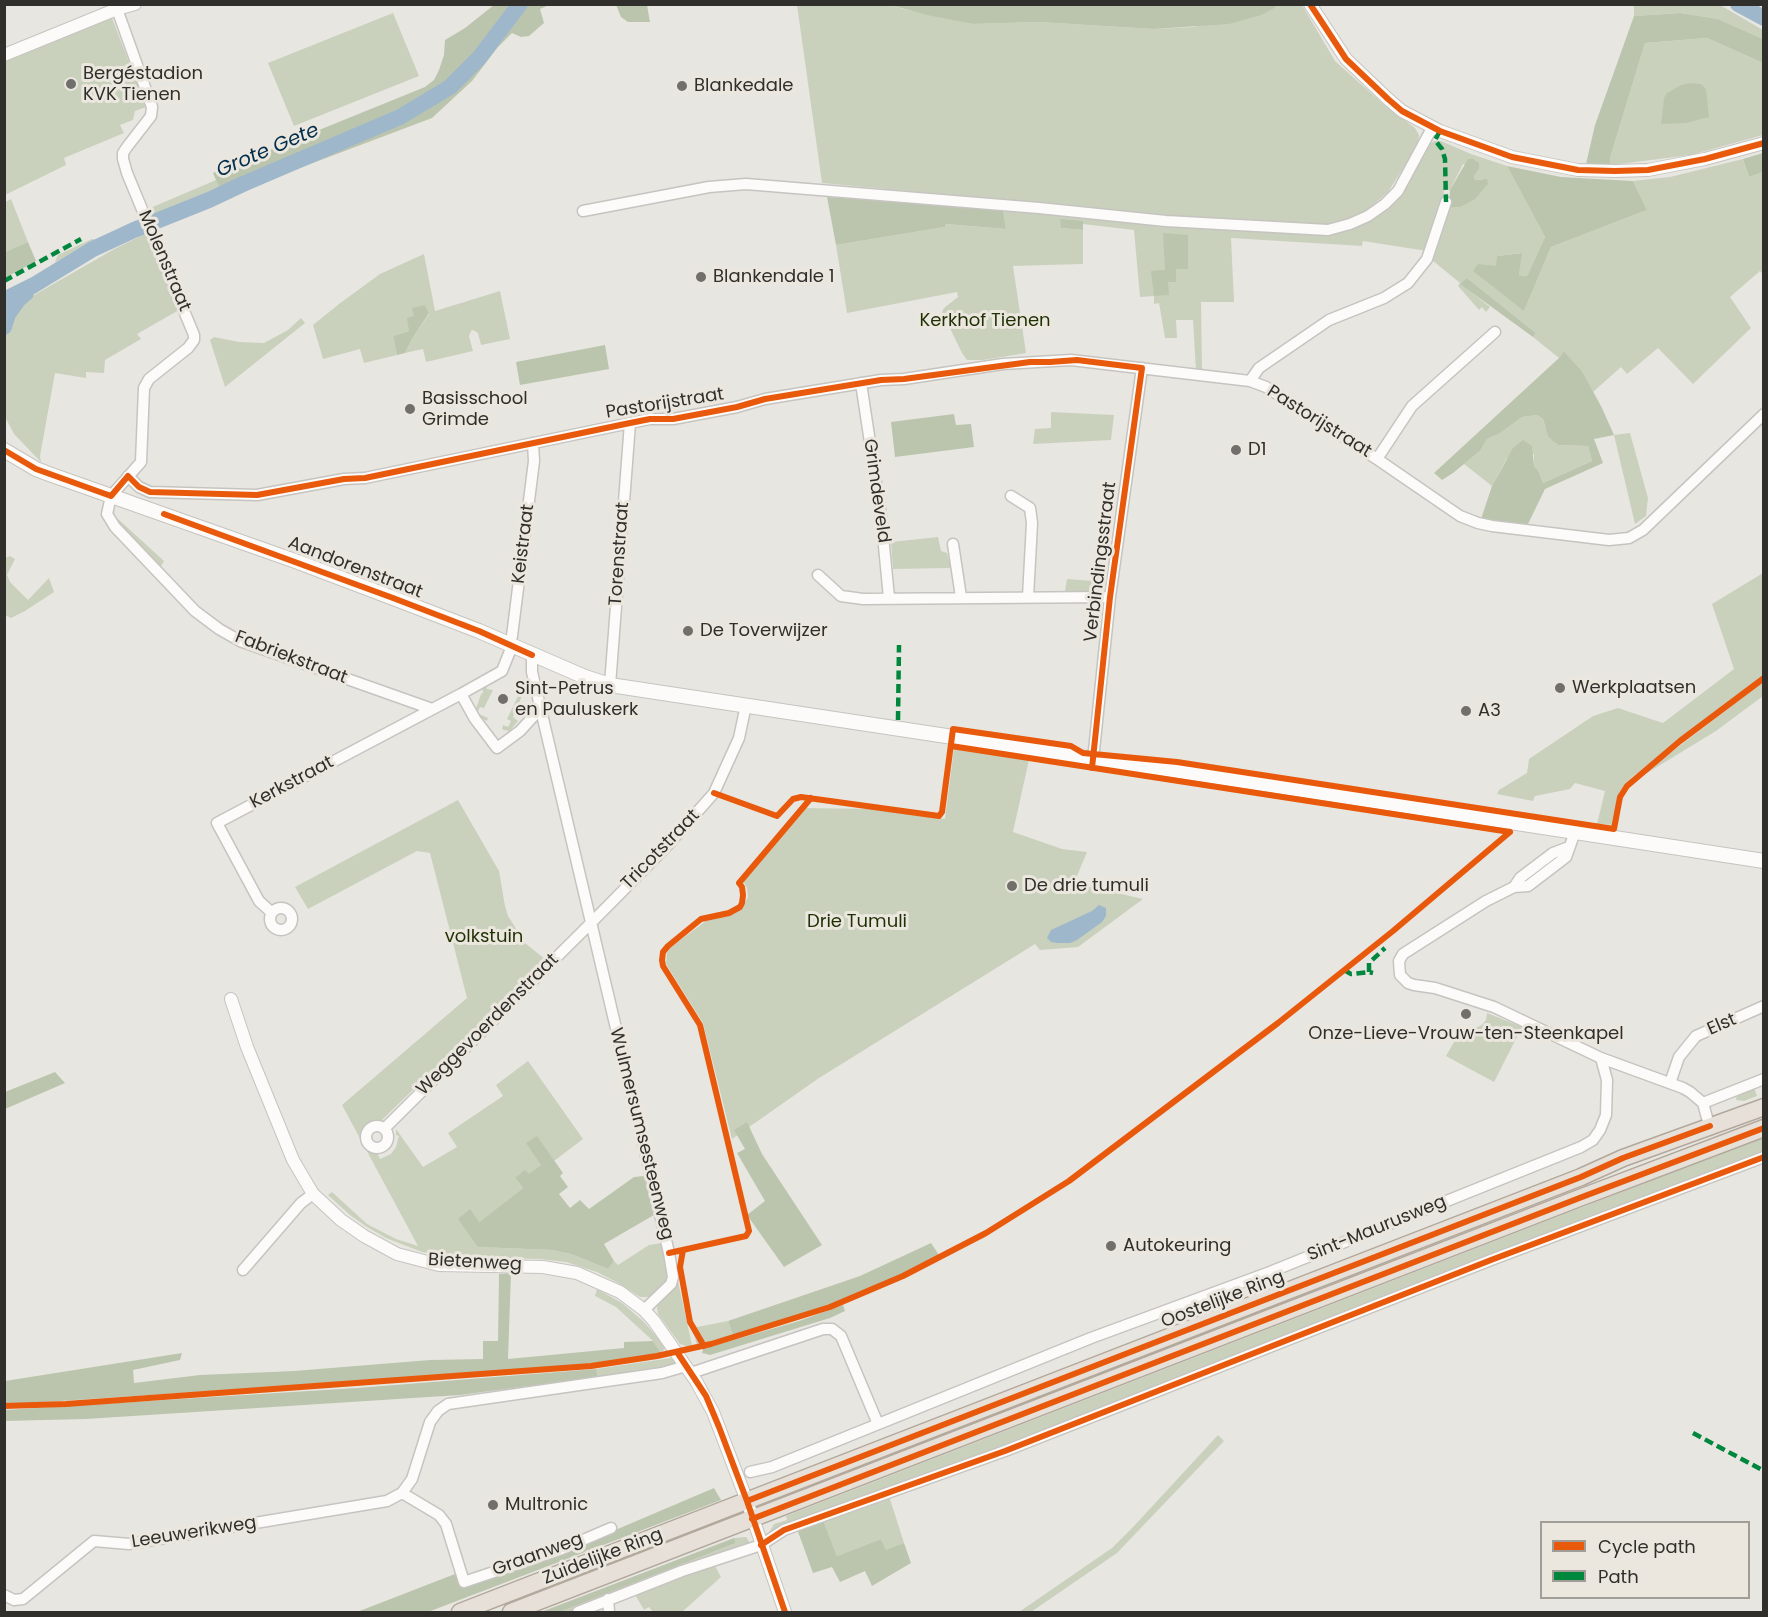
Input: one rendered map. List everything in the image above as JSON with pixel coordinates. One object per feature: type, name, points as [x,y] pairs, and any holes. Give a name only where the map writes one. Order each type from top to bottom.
[{"type":"highway","name":"Oostelijke Ring","points":[[747,1501],[1581,1177],[1623,1158],[1764,1107]]},
{"type":"highway","name":"Oostelijke Ring","points":[[752,1519],[1764,1128]]},
{"type":"highway","name":"Zuidelijke Ring","points":[[460,1612],[747,1501]]},
{"type":"highway","name":"Zuidelijke Ring","points":[[511,1612],[752,1519]]},
{"type":"main road","name":"Aandorenstraat","points":[[4,450],[36,469],[298,562],[610,685],[1764,861]]},
{"type":"street","points":[[4,55],[117,9],[135,4]]},
{"type":"street","points":[[1310,4],[1346,59],[1402,111],[1432,128],[1512,157],[1587,170],[1648,170],[1677,166],[1764,143]]},
{"type":"street","name":"Molenstraat","points":[[111,496],[141,462],[144,388],[149,379],[188,348],[194,340],[194,334],[123,159],[123,153],[151,116],[152,107],[117,9]]},
{"type":"street","points":[[583,211],[709,187],[746,184],[1028,207],[1166,221],[1328,230],[1368,216],[1385,204],[1398,191],[1432,128]]},
{"type":"street","points":[[1250,381],[1259,368],[1329,320],[1384,298],[1408,283],[1427,259],[1446,202]]},
{"type":"street","name":"Pastorijstraat","points":[[1377,459],[1412,405],[1495,332]]},
{"type":"street","name":"Pastorijstraat","points":[[128,476],[139,487],[150,492],[257,495],[344,479],[365,478],[630,423],[674,419],[737,407],[765,399],[861,383],[1030,362],[1077,360],[1250,381],[1275,393],[1460,516],[1478,523],[1609,540],[1629,538],[1643,530],[1764,414]]},
{"type":"street","name":"Verbindingsstraat","points":[[1093,760],[1110,597],[1142,368]]},
{"type":"street","name":"Grimdeveld","points":[[861,383],[881,515],[889,598]]},
{"type":"street","name":"Torenstraat","points":[[610,685],[630,423]]},
{"type":"street","name":"Keistraat","points":[[511,645],[534,461],[533,443]]},
{"type":"street","name":"Fabriekstraat","points":[[111,496],[106,514],[116,527],[195,611],[219,629],[240,641],[432,709]]},
{"type":"street","points":[[1011,496],[1030,508],[1032,523],[1028,597]]},
{"type":"street","points":[[953,544],[961,597]]},
{"type":"street","points":[[818,575],[841,596],[862,598],[1110,597]]},
{"type":"street","name":"Kerkstraat","points":[[271,912],[260,901],[217,823],[502,671],[511,645]]},
{"type":"street","name":"Wulmersumsesteenweg","points":[[532,655],[532,672],[672,1269],[671,1284],[644,1310]]},
{"type":"street","points":[[461,694],[474,719],[497,748],[519,731],[541,708]]},
{"type":"street","name":"Tricotstraat","points":[[592,922],[667,846],[714,793],[739,738],[746,705]]},
{"type":"street","points":[[1575,832],[1569,847],[1553,853],[1520,878],[1514,887],[1465,914],[1403,954],[1400,961],[1400,975],[1408,983],[1414,985],[1435,988],[1494,1006],[1601,1058],[1690,1092],[1703,1103],[1707,1118]]},
{"type":"street","name":"Weggevoerdenstraat","points":[[384,1128],[592,922]]},
{"type":"street","name":"Bietenweg","points":[[231,999],[247,1047],[293,1160],[313,1194],[341,1220],[397,1254],[439,1265],[543,1267],[577,1273],[620,1292],[644,1310]]},
{"type":"street","name":"Elst","points":[[1670,1083],[1679,1057],[1696,1036],[1764,1006]]},
{"type":"street","name":"Sint-Maurusweg","points":[[750,1472],[772,1467],[1091,1338],[1270,1272],[1581,1147],[1593,1140],[1606,1115],[1607,1080],[1601,1058]]},
{"type":"street","points":[[1703,1103],[1764,1079]]},
{"type":"street","points":[[578,1612],[682,1571],[761,1545],[784,1530],[1005,1451],[1480,1264],[1764,1158]]},
{"type":"street","points":[[243,1270],[301,1203],[313,1194]]},
{"type":"street","points":[[644,1310],[689,1369],[706,1396],[747,1501],[785,1612]]},
{"type":"street","points":[[402,1493],[412,1479],[429,1422],[448,1404],[689,1369],[823,1329],[832,1329],[841,1336],[878,1424]]},
{"type":"street","name":"Graanweg","points":[[402,1493],[439,1515],[446,1524],[464,1582],[562,1549],[611,1527]]},
{"type":"street","name":"Leeuwerikweg","points":[[4,1595],[14,1600],[24,1599],[94,1541],[129,1544],[387,1501],[402,1493]]},
{"type":"street","points":[[608,1599],[609,1612]]},
{"type":"green space","points":[[494,5],[549,5],[540,9],[544,23],[529,36],[521,37],[512,33],[472,81],[432,118],[297,169],[227,199],[223,186],[219,187],[213,173],[425,87],[434,80],[439,70],[444,55],[445,40],[465,28]]},
{"type":"green space","points":[[616,5],[647,5],[650,22],[628,22],[621,17]]},
{"type":"green space","points":[[797,5],[890,5],[973,24],[1038,22],[1154,29],[1194,27],[1277,5],[1302,5],[1335,61],[1382,103],[1415,128],[1419,135],[1418,145],[1388,192],[1367,210],[1347,219],[1323,225],[1187,217],[822,183]]},
{"type":"green space","points":[[890,5],[1277,5],[1261,15],[1229,24],[1154,29],[1038,22],[973,24]]},
{"type":"green space","points":[[1634,5],[1720,5],[1763,30],[1763,39],[1718,19],[1681,13],[1634,16]]},
{"type":"green space","points":[[393,13],[419,76],[294,126],[268,63]]},
{"type":"green space","points":[[1681,13],[1718,19],[1763,39],[1763,63],[1707,38],[1645,43],[1610,158],[1611,165],[1586,164],[1595,125],[1634,16]]},
{"type":"green space","name":"Bergéstadion KVK Tienen","points":[[112,18],[146,107],[135,111],[133,120],[120,125],[124,133],[64,158],[66,165],[5,195],[5,61]]},
{"type":"green space","points":[[1707,38],[1763,63],[1763,135],[1691,155],[1611,165],[1610,158],[1645,43]]},
{"type":"green space","points":[[1701,84],[1706,89],[1709,117],[1686,123],[1661,124],[1664,98],[1667,93],[1681,85]]},
{"type":"green space","name":"Kerkhof Tienen","points":[[1434,141],[1441,141],[1507,166],[1545,237],[1527,276],[1519,275],[1521,253],[1497,256],[1524,311],[1551,247],[1647,210],[1633,181],[1670,177],[1743,159],[1749,177],[1763,172],[1763,274],[1760,271],[1730,297],[1751,328],[1693,384],[1658,348],[1627,374],[1621,367],[1593,392],[1582,371],[1564,351],[1559,358],[1533,337],[1536,333],[1467,278],[1461,284],[1490,307],[1486,312],[1482,307],[1479,310],[1458,286],[1460,283],[1432,260],[1449,208],[1460,207],[1483,179],[1475,180],[1474,176],[1479,169],[1463,164],[1450,190],[1444,190],[1443,201],[1427,251],[1363,241],[1362,246],[1231,238],[1234,302],[1201,302],[1202,371],[1196,371],[1193,320],[1176,320],[1177,338],[1165,338],[1159,303],[1154,304],[1154,296],[1140,297],[1134,230],[1083,224],[1083,221],[1061,228],[1083,230],[1083,264],[1013,266],[1026,353],[983,360],[967,360],[942,312],[958,297],[957,292],[847,313],[836,245],[945,227],[945,224],[1006,229],[1003,209],[1256,232],[1326,234],[1403,191],[1428,146]],"holes":[[[1188,235],[1176,269],[1168,282],[1151,271],[1165,271]]]},
{"type":"green space","points":[[1763,153],[1763,172],[1749,177],[1743,159]]},
{"type":"green space","points":[[1468,159],[1479,163],[1479,169],[1474,176],[1475,180],[1487,179],[1488,184],[1475,199],[1460,207],[1449,208],[1450,190]]},
{"type":"green space","points":[[1507,166],[1561,177],[1633,181],[1647,210],[1551,247],[1524,311],[1473,271],[1478,264],[1496,266],[1497,256],[1522,253],[1519,275],[1527,276],[1545,237]]},
{"type":"green space","points":[[216,180],[219,187],[223,186],[225,189],[152,219],[148,209]]},
{"type":"green space","points":[[827,197],[1003,209],[1006,229],[945,224],[945,227],[836,245]]},
{"type":"green space","points":[[11,199],[28,242],[5,252],[5,202]]},
{"type":"green space","points":[[1060,219],[1083,221],[1083,230],[1061,228]]},
{"type":"green space","points":[[147,233],[179,310],[137,334],[141,339],[105,360],[104,373],[86,372],[86,378],[55,373],[40,456],[41,462],[14,434],[5,417],[4,335],[9,331],[14,310],[22,302],[116,248]]},
{"type":"green space","points":[[1163,233],[1188,235],[1188,269],[1176,269],[1176,282],[1168,282],[1169,295],[1154,296],[1151,271],[1165,270]]},
{"type":"green space","points":[[92,239],[100,241],[83,251],[55,262],[58,255]]},
{"type":"green space","points":[[28,242],[36,261],[5,278],[5,252]]},
{"type":"green space","points":[[424,254],[435,311],[500,291],[510,339],[481,345],[478,333],[473,330],[469,336],[473,351],[426,362],[423,349],[405,353],[429,314],[425,305],[414,316],[409,331],[393,336],[397,355],[364,363],[360,349],[323,359],[313,325],[380,274]]},
{"type":"green space","points":[[1467,278],[1536,333],[1533,337],[1460,284]]},
{"type":"green space","points":[[425,305],[429,313],[405,353],[397,355],[393,336],[409,331],[407,318],[414,316],[412,308]]},
{"type":"green space","points":[[301,318],[305,323],[225,387],[210,340],[214,337],[239,342],[264,343],[288,330]]},
{"type":"green space","points":[[605,345],[609,369],[520,385],[516,362]]},
{"type":"green space","points":[[1564,351],[1582,371],[1614,435],[1594,439],[1603,463],[1545,489],[1528,524],[1481,519],[1492,486],[1513,448],[1523,440],[1532,446],[1534,466],[1543,483],[1592,461],[1588,446],[1558,445],[1554,442],[1548,436],[1543,419],[1537,415],[1522,417],[1499,434],[1487,439],[1480,451],[1442,480],[1434,473]]},
{"type":"green space","points":[[1051,412],[1114,415],[1111,440],[1033,444],[1035,429],[1051,428]]},
{"type":"green space","points":[[954,414],[956,425],[971,424],[974,447],[895,457],[891,422]]},
{"type":"green space","points":[[1537,415],[1543,419],[1554,442],[1558,445],[1588,446],[1592,461],[1543,483],[1534,466],[1534,454],[1507,458],[1492,486],[1464,464],[1480,451],[1487,439],[1499,434],[1522,417]]},
{"type":"green space","points":[[1630,433],[1648,498],[1646,516],[1635,524],[1614,435]]},
{"type":"green space","points":[[118,519],[164,561],[160,568],[116,522]]},
{"type":"green space","points":[[938,537],[941,551],[947,553],[951,568],[893,569],[891,542]]},
{"type":"green space","points":[[10,556],[15,559],[7,575],[10,582],[28,600],[49,578],[54,592],[11,618],[4,615],[5,558]]},
{"type":"green space","points":[[1763,573],[1763,675],[1631,778],[1618,796],[1613,825],[1597,824],[1605,791],[1575,783],[1570,789],[1535,796],[1533,801],[1497,794],[1499,790],[1527,773],[1529,759],[1593,716],[1618,708],[1663,723],[1734,669],[1712,604]]},
{"type":"green space","points":[[1067,579],[1105,582],[1104,590],[1100,592],[1065,591]]},
{"type":"green space","points":[[1763,682],[1763,696],[1716,731],[1647,773],[1647,771]]},
{"type":"green space","points":[[482,685],[493,690],[484,708],[480,707],[477,713],[488,718],[487,721],[475,712],[483,693]]},
{"type":"green space","points":[[518,686],[525,689],[513,717],[518,721],[510,731],[504,730],[503,725],[508,727],[511,721],[507,719],[520,692],[516,689]]},
{"type":"green space","name":"Drie Tumuli","points":[[954,749],[1029,760],[1013,832],[1062,849],[1087,852],[1074,883],[1143,899],[1078,947],[1040,950],[1035,944],[819,1078],[732,1139],[703,1023],[666,964],[667,953],[671,947],[706,921],[734,914],[741,909],[748,897],[743,881],[800,808],[874,809],[945,819]]},
{"type":"green space","name":"volkstuin","points":[[458,800],[499,871],[508,916],[525,943],[546,960],[381,1121],[367,1124],[362,1132],[363,1144],[342,1105],[467,998],[430,853],[417,851],[308,909],[295,887]]},
{"type":"green space","points":[[1487,1013],[1522,1027],[1494,1082],[1446,1056],[1462,1028],[1473,1029],[1482,1025]]},
{"type":"green space","points":[[528,1061],[583,1139],[554,1161],[536,1136],[541,1165],[529,1175],[515,1178],[523,1188],[479,1222],[478,1247],[552,1250],[571,1254],[608,1269],[614,1261],[618,1265],[649,1245],[662,1243],[669,1273],[667,1280],[650,1297],[640,1297],[597,1272],[566,1262],[461,1257],[422,1252],[386,1238],[350,1215],[328,1195],[332,1192],[367,1224],[396,1239],[418,1246],[363,1144],[367,1149],[377,1152],[380,1159],[391,1154],[399,1136],[396,1135],[396,1129],[423,1167],[457,1147],[448,1133],[503,1096],[496,1085]]},
{"type":"green space","points":[[55,1072],[65,1083],[5,1109],[5,1092]]},
{"type":"green space","points":[[1754,1088],[1757,1096],[1744,1101],[1736,1100],[1737,1094]]},
{"type":"green space","points":[[747,1122],[762,1154],[822,1245],[784,1267],[747,1215],[765,1201],[737,1153],[745,1149],[734,1130]]},
{"type":"green space","points":[[537,1136],[563,1173],[560,1176],[568,1187],[559,1194],[570,1208],[580,1200],[589,1209],[634,1177],[644,1176],[654,1215],[604,1244],[614,1261],[608,1269],[571,1254],[552,1250],[478,1247],[458,1219],[470,1209],[479,1222],[523,1188],[515,1178],[525,1170],[529,1174],[541,1165],[526,1143]]},
{"type":"green space","points":[[1763,1137],[1763,1153],[767,1536],[774,1524],[787,1520],[786,1516]]},
{"type":"green space","points":[[931,1243],[939,1255],[909,1271],[812,1312],[733,1335],[728,1321],[860,1276]]},
{"type":"green space","points":[[511,1273],[508,1359],[624,1348],[624,1342],[653,1341],[661,1353],[611,1362],[552,1367],[5,1403],[5,1381],[182,1353],[180,1360],[133,1370],[134,1383],[200,1375],[294,1371],[430,1360],[483,1359],[483,1341],[498,1341],[499,1274]]},
{"type":"green space","points":[[677,1277],[692,1345],[689,1347],[680,1344],[658,1314],[657,1307]]},
{"type":"green space","points":[[597,1289],[622,1303],[643,1321],[666,1347],[661,1353],[653,1341],[616,1307],[595,1296]]},
{"type":"green space","points":[[843,1305],[845,1311],[830,1318],[710,1355],[702,1353],[703,1349],[799,1321]]},
{"type":"green space","points":[[728,1321],[733,1335],[697,1345],[692,1328]]},
{"type":"green space","points":[[671,1358],[676,1363],[664,1367],[598,1377],[596,1369]]},
{"type":"green space","points":[[596,1369],[598,1377],[460,1395],[86,1419],[5,1421],[5,1410],[357,1388]]},
{"type":"green space","points":[[1218,1435],[1224,1441],[1117,1553],[1031,1612],[1019,1612],[1112,1548]]},
{"type":"green space","points":[[714,1488],[721,1500],[428,1612],[357,1612],[455,1574],[461,1585],[566,1551]]},
{"type":"green space","points":[[889,1496],[904,1543],[886,1551],[881,1539],[837,1556],[823,1520]]},
{"type":"green space","points":[[823,1520],[837,1556],[881,1539],[886,1550],[904,1543],[911,1563],[872,1586],[865,1571],[840,1582],[832,1567],[813,1573],[797,1529]]},
{"type":"green space","points":[[746,1537],[750,1543],[638,1584],[572,1612],[560,1612],[736,1543],[734,1538]]},
{"type":"green space","points":[[734,1538],[736,1543],[560,1612],[541,1612]]},
{"type":"green space","points":[[714,1564],[721,1577],[682,1612],[653,1612],[649,1607],[644,1610],[634,1593]]},
{"type":"water","points":[[1099,905],[1106,908],[1106,916],[1102,922],[1077,940],[1070,943],[1057,943],[1047,938],[1051,930],[1092,911]]},
{"type":"waterway","name":"Grote Gete","points":[[4,300],[34,285],[93,249],[134,230],[400,117],[450,87],[479,58],[520,4]]},
{"type":"waterway","name":"Grote Gete","points":[[1738,4],[1764,18]]},
{"type":"waterway","points":[[4,327],[8,314],[26,293]]},
{"type":"marked path","points":[[1440,131],[1435,140],[1442,149],[1445,159],[1446,202]]},
{"type":"marked path","points":[[4,281],[81,239]]},
{"type":"marked path","points":[[898,720],[899,645]]},
{"type":"marked path","points":[[1369,972],[1369,963],[1385,948]]},
{"type":"marked path","points":[[1344,970],[1351,974],[1373,973]]},
{"type":"marked path","points":[[1693,1433],[1764,1471]]},
{"type":"cycle path","points":[[1310,4],[1346,59],[1402,111],[1440,131],[1512,157],[1578,170],[1648,170],[1705,159],[1764,143]]},
{"type":"cycle path","points":[[4,450],[36,469],[111,496],[128,476],[139,487],[150,492],[257,495],[344,479],[365,478],[650,419],[673,419],[737,407],[765,399],[881,380],[1030,362],[1077,360],[1142,368],[1110,597],[1092,768]]},
{"type":"cycle path","points":[[164,514],[393,598],[479,631],[532,655]]},
{"type":"cycle path","points":[[714,793],[777,816],[793,799],[801,797],[939,816],[942,812],[953,729],[1071,746],[1083,753],[1177,762],[1614,829],[1620,797],[1627,786],[1680,741],[1764,678]]},
{"type":"cycle path","points":[[951,746],[1510,832]]},
{"type":"cycle path","points":[[669,1253],[746,1236],[749,1231],[700,1025],[663,966],[663,952],[701,919],[729,913],[740,907],[743,895],[739,883],[811,798]]},
{"type":"cycle path","points":[[4,1406],[66,1404],[591,1366],[657,1356],[711,1344],[830,1307],[903,1276],[986,1233],[1069,1181],[1278,1023],[1393,931],[1510,832]]},
{"type":"cycle path","points":[[747,1501],[1710,1126]]},
{"type":"cycle path","points":[[752,1519],[1764,1128]]},
{"type":"cycle path","points":[[761,1545],[784,1530],[1005,1451],[1491,1260],[1764,1157]]},
{"type":"cycle path","points":[[683,1250],[680,1267],[690,1322],[704,1346]]},
{"type":"cycle path","points":[[677,1352],[706,1396],[719,1427],[785,1612]]},
{"type":"place","name":"Bergéstadion KVK Tienen","points":[[71,84]]},
{"type":"place","name":"Blankedale","points":[[682,86]]},
{"type":"place","name":"Blankendale 1","points":[[701,277]]},
{"type":"place","name":"Basisschool Grimde","points":[[410,409]]},
{"type":"place","name":"D1","points":[[1236,450]]},
{"type":"place","name":"De Toverwijzer","points":[[688,631]]},
{"type":"place","name":"Werkplaatsen","points":[[1560,688]]},
{"type":"place","name":"Sint-Petrus en Pauluskerk","points":[[503,699]]},
{"type":"place","name":"A3","points":[[1466,711]]},
{"type":"place","name":"De drie tumuli","points":[[1012,886]]},
{"type":"place","name":"Onze-Lieve-Vrouw-ten-Steenkapel","points":[[1466,1014]]},
{"type":"place","name":"Autokeuring","points":[[1111,1246]]},
{"type":"place","name":"Multronic","points":[[493,1505]]}]
